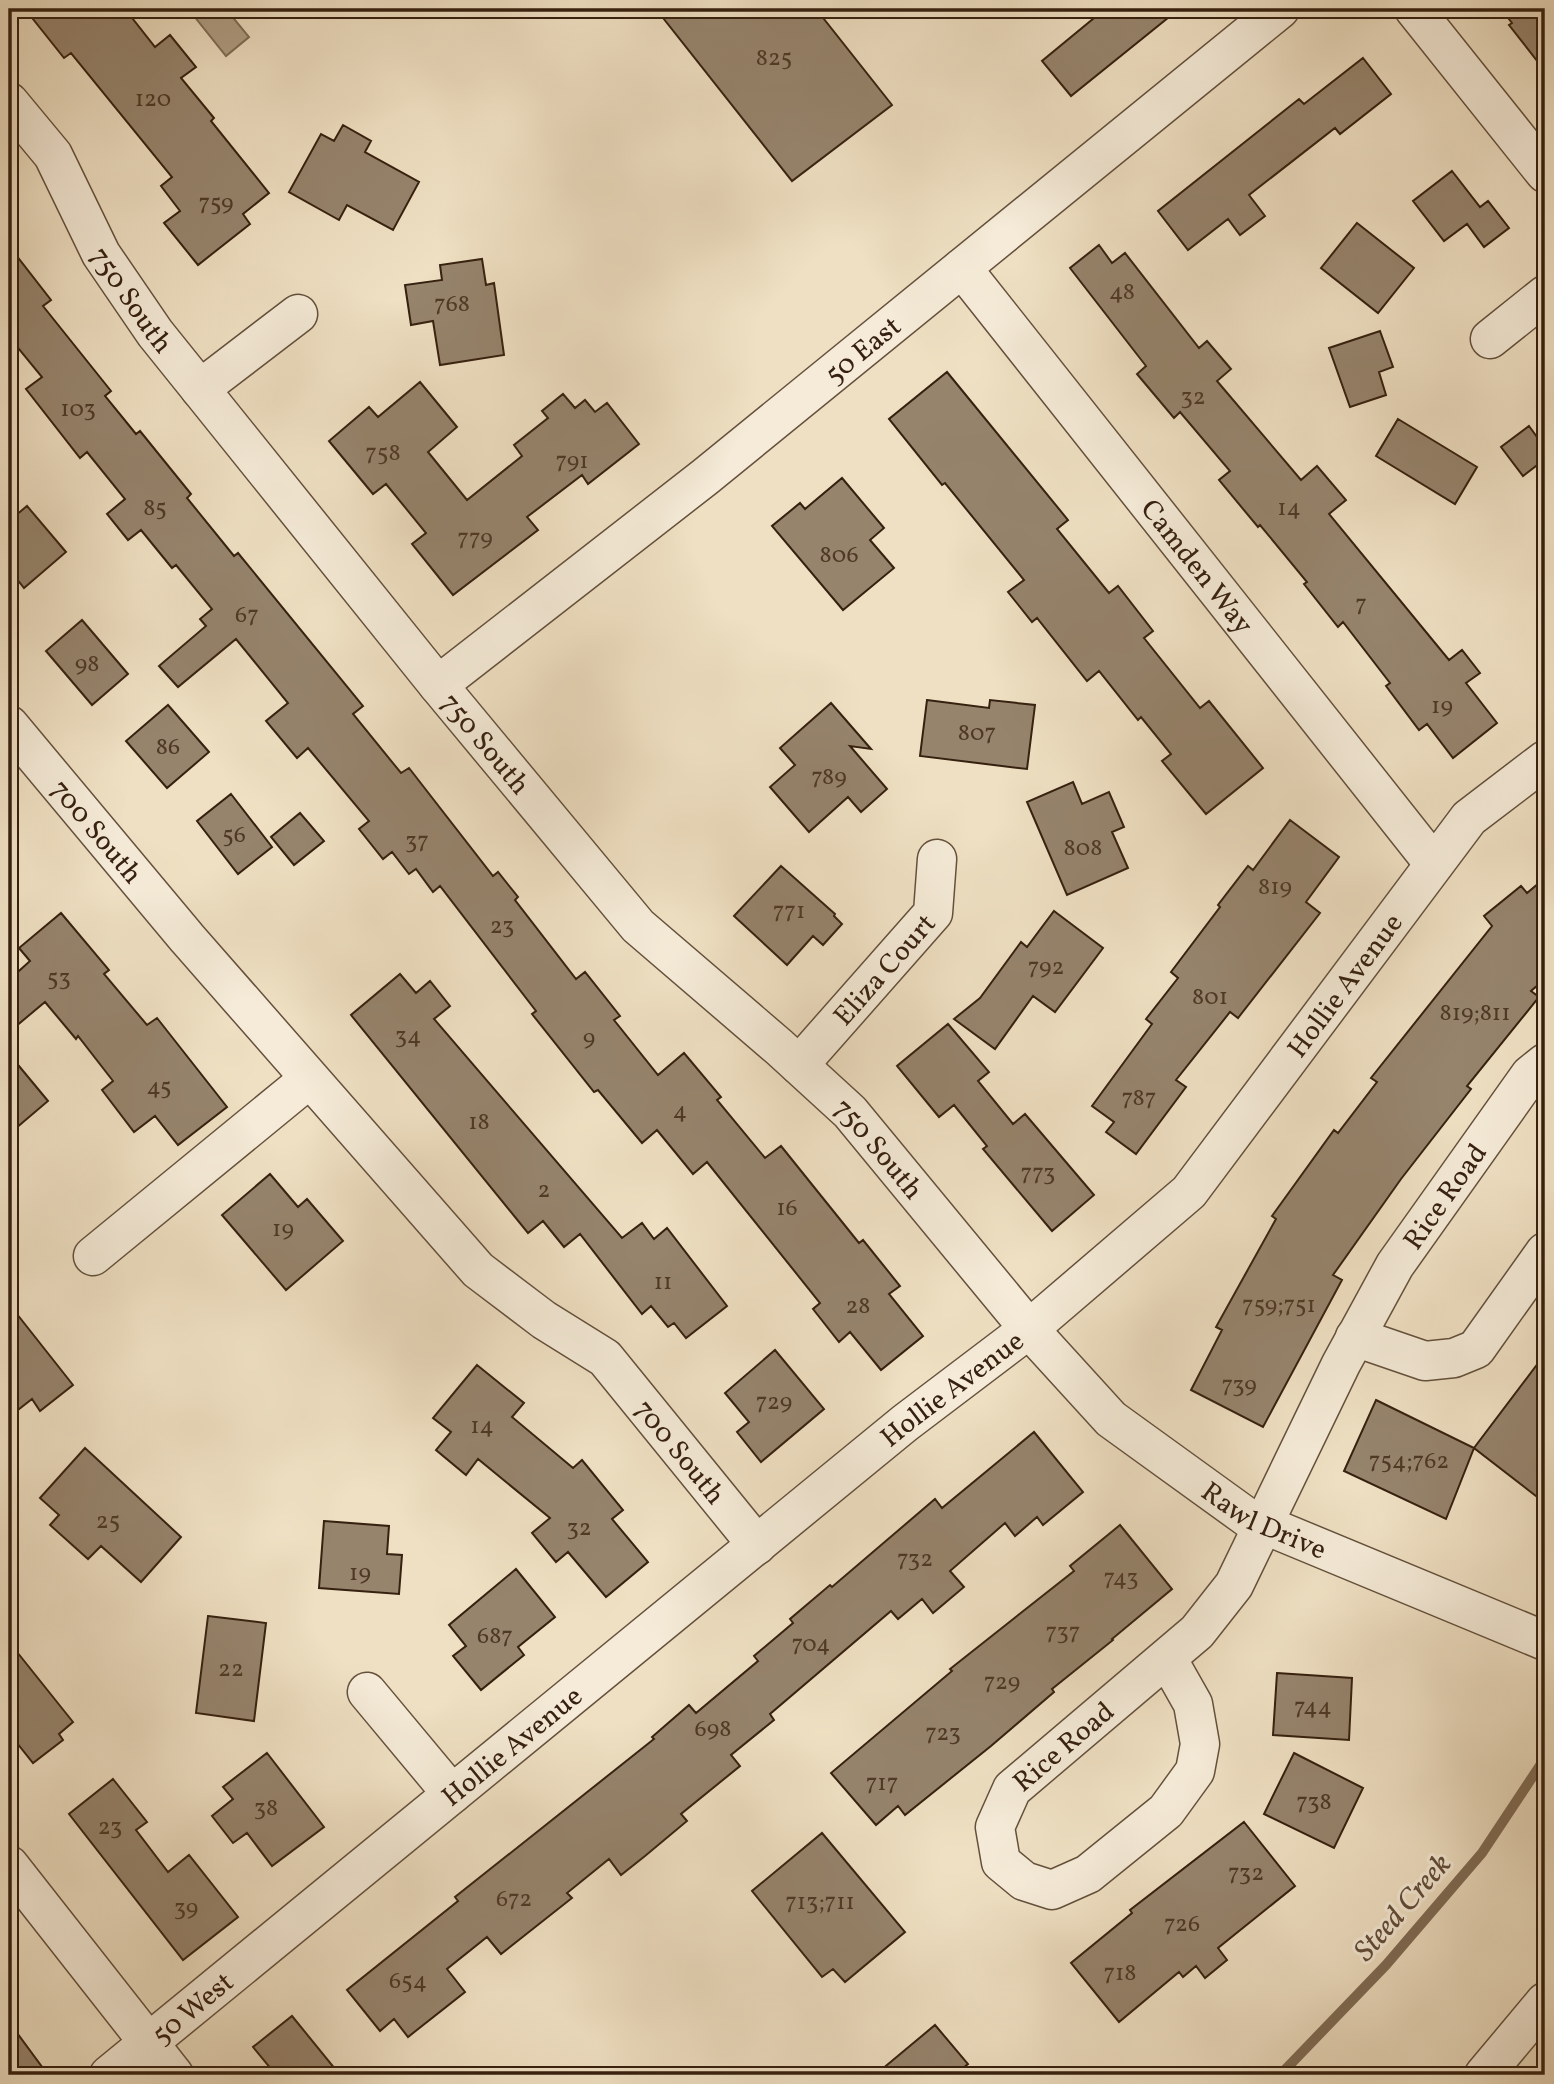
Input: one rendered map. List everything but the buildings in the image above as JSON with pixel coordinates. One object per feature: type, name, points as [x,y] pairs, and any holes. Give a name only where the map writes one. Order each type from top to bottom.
[{"type":"street","name":"50 East","points":[[438,685],[705,477],[1280,9]]},
{"type":"street","points":[[1415,9],[1545,173]]},
{"type":"street","name":"750 South","points":[[9,102],[53,155],[101,254],[155,333],[438,685],[638,926],[850,1112],[1029,1329]]},
{"type":"street","name":"Camden Way","points":[[962,268],[1434,864]]},
{"type":"street","points":[[1489,339],[1545,295]]},
{"type":"street","points":[[200,389],[298,314]]},
{"type":"street","name":"700 South","points":[[9,724],[187,938],[478,1270],[544,1320],[606,1358],[757,1545]]},
{"type":"street","name":"Hollie Avenue","points":[[274,1940],[905,1423],[1029,1329],[1189,1192],[1469,818],[1545,760]]},
{"type":"street","name":"Eliza Court","points":[[799,1065],[933,913],[937,859]]},
{"type":"street","name":"Rice Road","points":[[1167,1658],[1193,1704],[1200,1744],[1195,1771],[1166,1811],[1088,1874],[1052,1890],[1024,1881],[1001,1862],[995,1827],[1012,1789],[1197,1632],[1234,1585],[1340,1364],[1395,1265],[1530,1075],[1545,1063]]},
{"type":"street","points":[[93,1256],[309,1079]]},
{"type":"street","points":[[1356,1337],[1425,1361],[1454,1358],[1476,1349],[1545,1252]]},
{"type":"street","name":"Rawl Drive","points":[[1029,1329],[1111,1419],[1248,1518],[1545,1640]]},
{"type":"street","points":[[367,1692],[452,1794]]},
{"type":"street","points":[[9,1865],[174,2075]]},
{"type":"street","name":"50 West","points":[[109,2075],[274,1940]]},
{"type":"street","points":[[1484,2075],[1545,2001]]},
{"type":"shaded area","points":[[226,9],[249,37],[226,56],[190,11]]},
{"type":"waterway","name":"Steed Creek","points":[[1280,2075],[1386,1965],[1482,1853],[1545,1758]]}]
